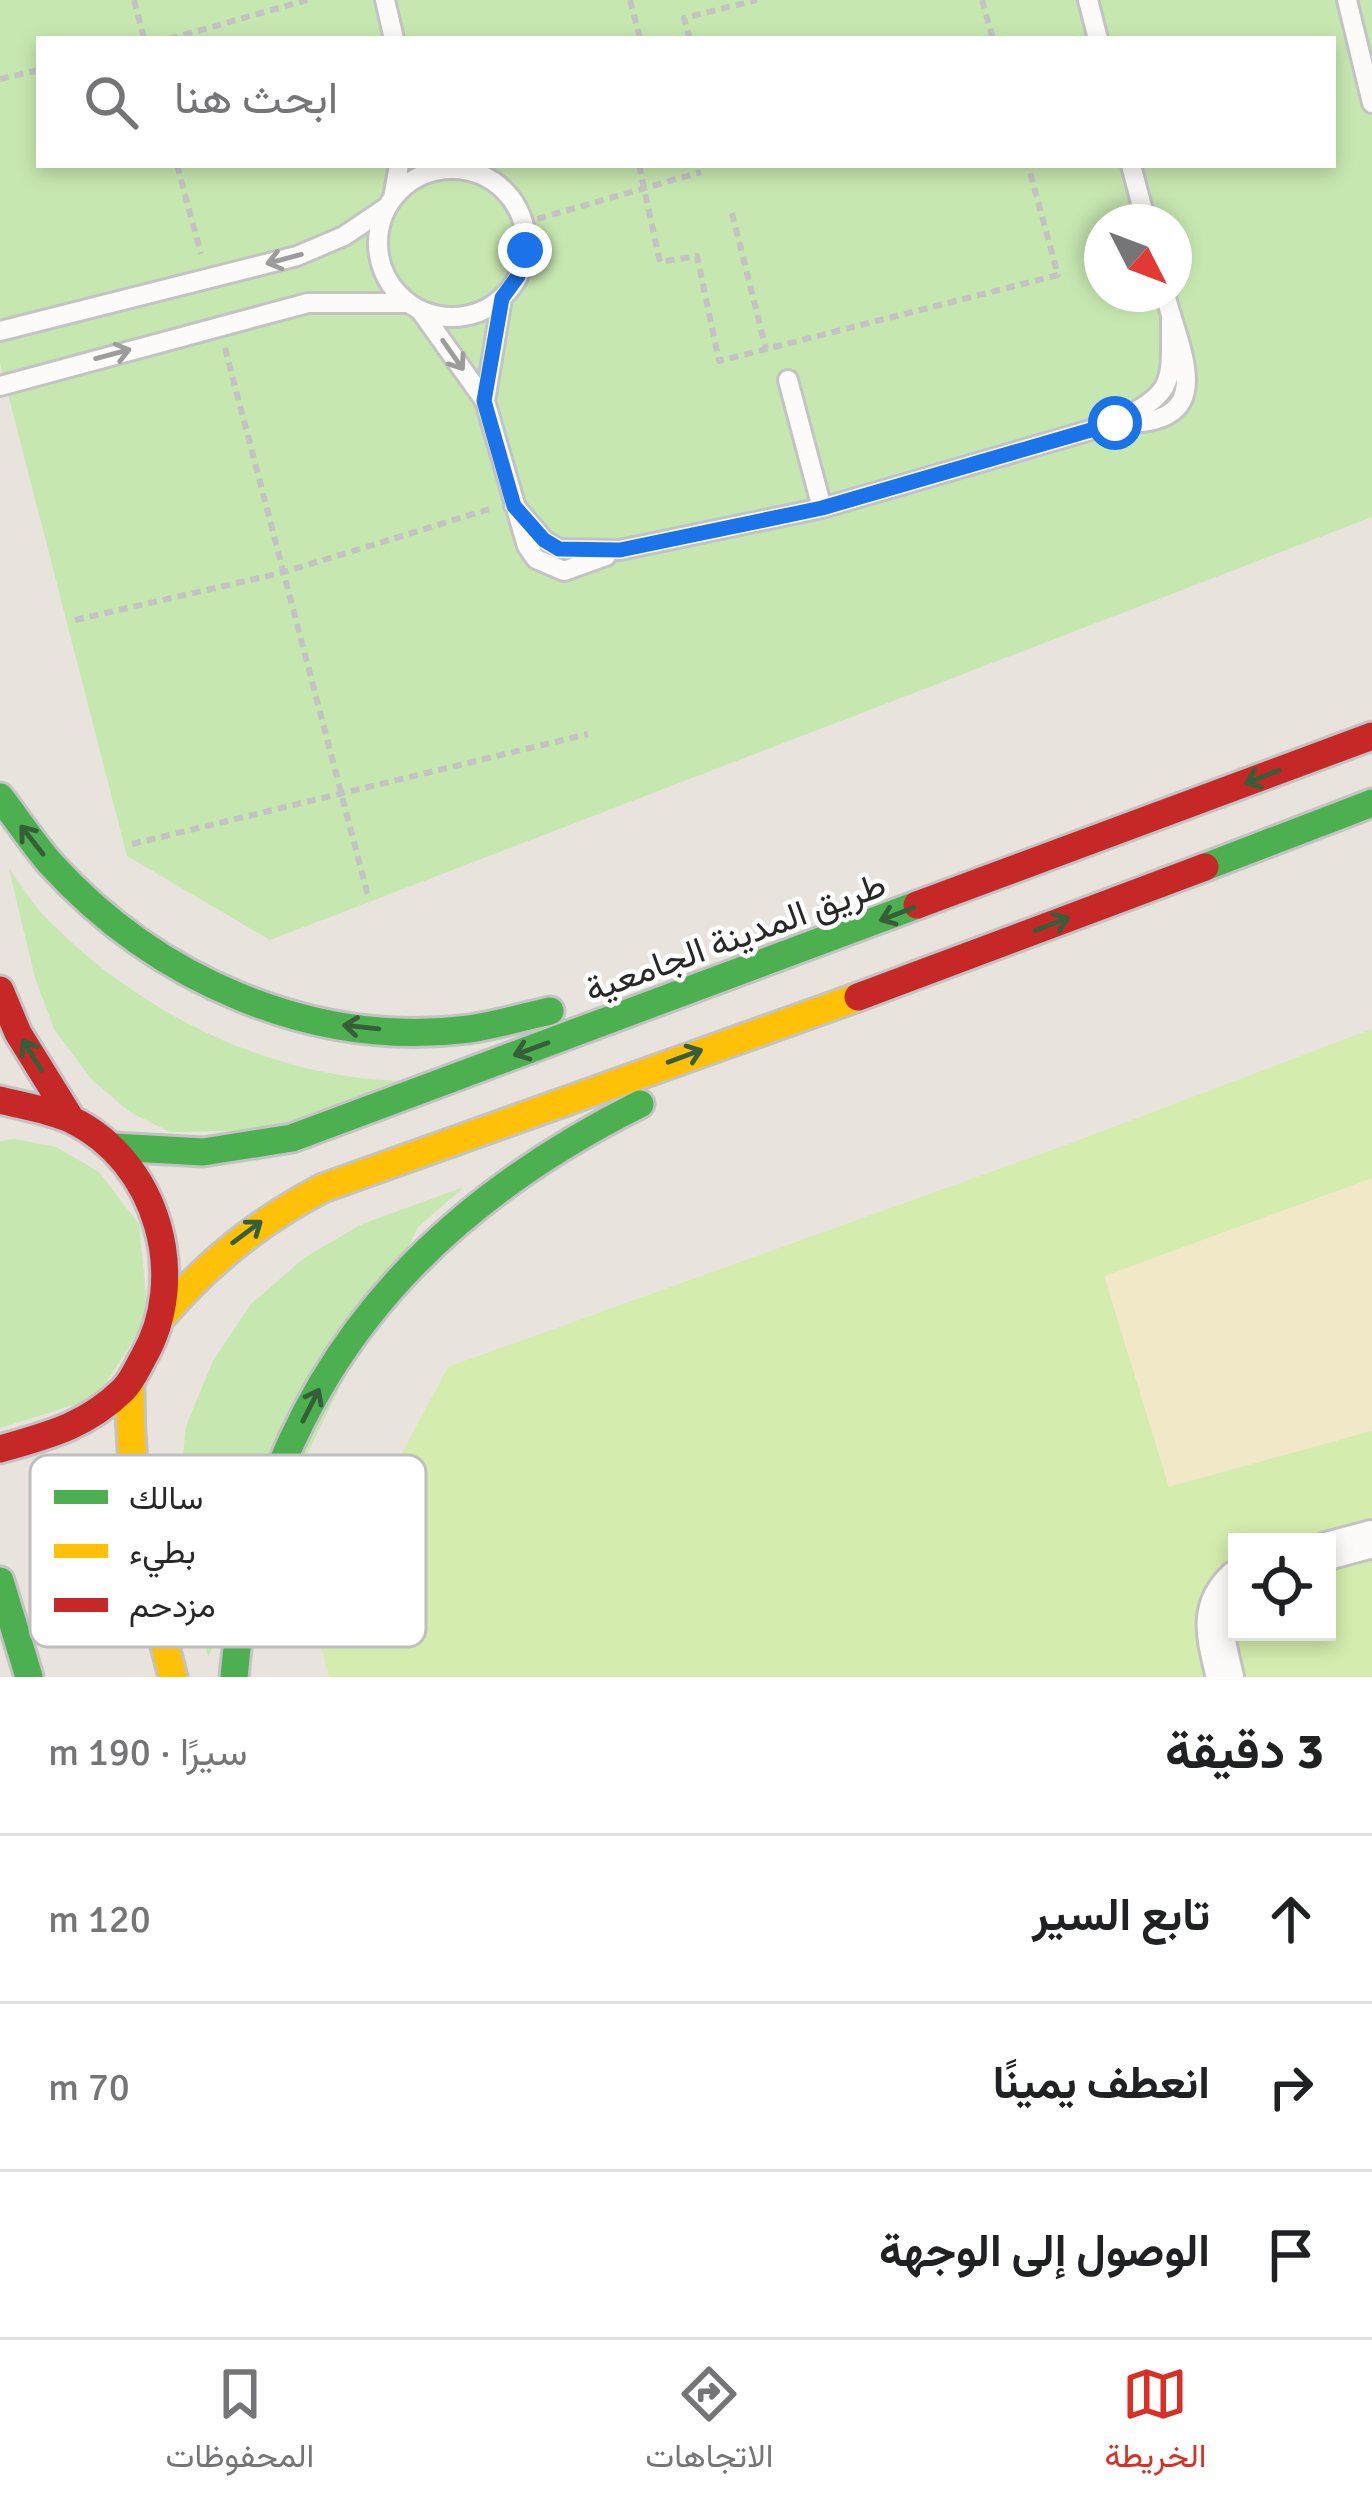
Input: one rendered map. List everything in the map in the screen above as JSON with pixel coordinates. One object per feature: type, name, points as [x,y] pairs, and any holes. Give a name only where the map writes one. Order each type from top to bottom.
[{"type":"main road","name":"طريق المدينة الجامعية","points":[[114,1147],[204,1154],[292,1138],[1372,736]]},
{"type":"main road","points":[[0,797],[69,885],[108,923],[152,955],[250,1003],[356,1028],[449,1029],[521,1020],[743,954],[844,934]]},
{"type":"main road","points":[[164,1314],[202,1269],[247,1230],[297,1199],[352,1175],[854,998],[1372,803]]},
{"type":"main road","points":[[0,990],[18,1034],[70,1117]]},
{"type":"main road","points":[[285,1455],[316,1393],[356,1330],[403,1273],[457,1220],[599,1122],[748,1057],[854,998]]},
{"type":"main road","points":[[0,1100],[31,1103],[70,1117],[114,1147],[150,1196],[167,1253],[164,1314],[151,1351],[130,1385],[104,1412],[73,1432],[38,1445],[0,1450]]},
{"type":"main road","points":[[129,1455],[130,1385]]},
{"type":"main road","points":[[0,1581],[29,1677]]},
{"type":"main road","points":[[165,1647],[172,1677]]},
{"type":"main road","points":[[234,1677],[237,1647]]},
{"type":"street","points":[[1336,1549],[1372,1539]]},
{"type":"street","points":[[1225,1677],[1214,1611],[1228,1587]]},
{"type":"lane","points":[[385,0],[393,36]]},
{"type":"lane","points":[[1088,0],[1097,36]]},
{"type":"lane","points":[[1347,0],[1372,103]]},
{"type":"lane","points":[[398,168],[379,227],[378,249],[393,289],[414,307],[484,401],[526,546],[549,568],[564,571],[620,550],[822,508],[1115,423],[1150,422],[1166,416],[1180,405],[1189,373],[1169,312]]},
{"type":"lane","points":[[1132,168],[1141,204]]},
{"type":"lane","points":[[0,331],[322,247],[430,172],[472,169],[497,184],[513,201],[523,223],[525,250],[518,276],[502,298],[483,310],[463,316],[414,307],[308,303],[0,386]]},
{"type":"lane","points":[[484,401],[502,298]]},
{"type":"lane","points":[[788,380],[822,508]]},
{"type":"path","points":[[134,0],[143,36]]},
{"type":"path","points":[[180,36],[307,0]]},
{"type":"path","points":[[630,0],[639,36]]},
{"type":"path","points":[[689,36],[684,18],[757,0]]},
{"type":"path","points":[[982,0],[992,36]]},
{"type":"path","points":[[0,80],[36,71]]},
{"type":"path","points":[[178,168],[208,278]]},
{"type":"path","points":[[640,168],[660,262],[697,256],[719,361],[1058,275],[1029,168]]},
{"type":"path","points":[[523,223],[701,172]]},
{"type":"path","points":[[733,213],[766,349]]},
{"type":"path","points":[[220,325],[368,896]]},
{"type":"path","points":[[75,620],[281,574],[514,504]]},
{"type":"path","points":[[132,844],[588,734]]},
{"type":"green space","points":[[0,0],[1372,0],[1372,517],[270,940],[127,856],[0,363]]},
{"type":"green space","points":[[9,869],[44,915],[85,954],[165,1011],[208,1034],[300,1067],[397,1081],[267,1130],[170,1132],[130,1112],[92,1080],[54,1029],[35,978]]},
{"type":"green space","points":[[1372,1029],[1372,1178],[1104,1276],[1169,1487],[1372,1431],[1372,1677],[329,1677],[321,1647],[426,1647],[426,1455],[401,1455],[448,1367],[1066,1145]]},
{"type":"green space","points":[[0,1141],[56,1147],[99,1172],[139,1224],[148,1317],[96,1398],[0,1428]]},
{"type":"green space","points":[[464,1187],[418,1227],[307,1455],[183,1455],[186,1426],[213,1361],[251,1304],[304,1258],[362,1224]]},
{"type":"sand","points":[[1372,1178],[1372,1431],[1168,1487],[1104,1275]]},
{"type":"traffic: fast","points":[[0,797],[50,863],[92,904],[187,972],[240,997],[295,1016],[352,1028],[410,1032],[469,1029],[550,1011]]},
{"type":"traffic: fast","points":[[1205,867],[1372,803]]},
{"type":"traffic: fast","points":[[114,1147],[203,1152],[292,1138],[917,905]]},
{"type":"traffic: fast","points":[[285,1455],[316,1393],[356,1332],[402,1277],[453,1227],[510,1182],[640,1104]]},
{"type":"traffic: fast","points":[[0,1581],[29,1677]]},
{"type":"traffic: fast","points":[[234,1677],[238,1647]]},
{"type":"traffic: slow","points":[[164,1314],[237,1244],[323,1188],[858,997]]},
{"type":"traffic: slow","points":[[130,1385],[133,1455]]},
{"type":"traffic: slow","points":[[166,1647],[173,1677]]},
{"type":"traffic: jam","points":[[917,905],[1372,736]]},
{"type":"traffic: jam","points":[[858,997],[1205,867]]},
{"type":"traffic: jam","points":[[0,990],[18,1033],[70,1117]]},
{"type":"traffic: jam","points":[[0,1100],[72,1120],[102,1139],[145,1193],[164,1259],[157,1327],[126,1386],[81,1421],[0,1449]]},
{"type":"route","points":[[525,250],[518,276],[502,298],[484,401],[514,506],[544,540],[559,549],[620,550],[822,508],[1115,423]]}]
